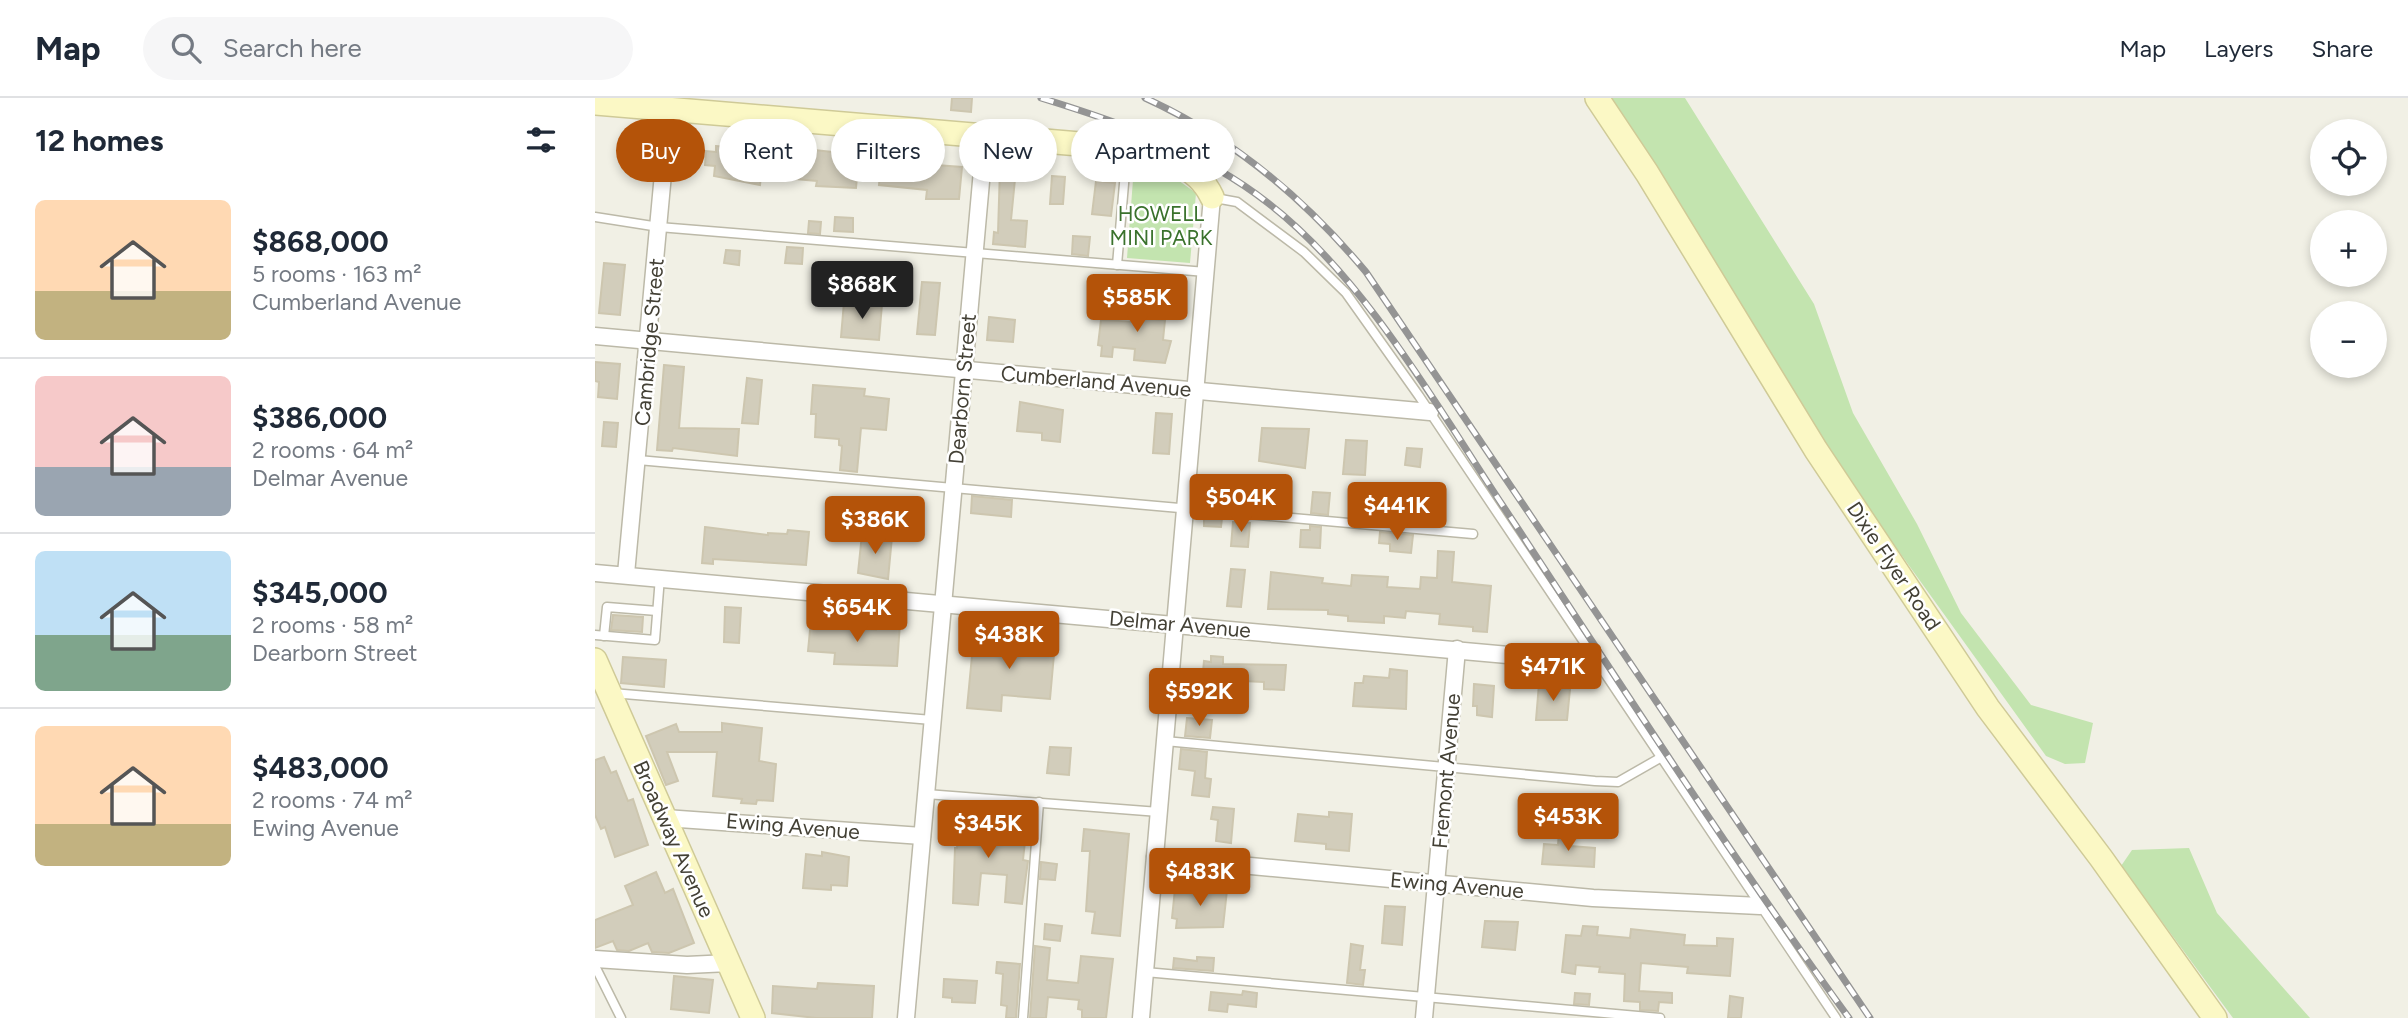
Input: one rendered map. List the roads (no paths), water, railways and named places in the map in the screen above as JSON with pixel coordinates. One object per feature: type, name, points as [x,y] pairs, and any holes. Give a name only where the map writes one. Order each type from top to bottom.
[{"type":"street","name":"Dixie Flyer Road","points":[[1597,98],[1653,183],[1817,450],[1988,708],[2101,858],[2214,1018]]},
{"type":"street","points":[[595,103],[959,134]]},
{"type":"street","name":"Cambridge Street","points":[[626,574],[650,341],[669,109]]},
{"type":"street","name":"Dearborn Street","points":[[906,1018],[981,182]]},
{"type":"street","points":[[1141,1018],[1212,197],[1203,182]]},
{"type":"street","name":"Cumberland Avenue","points":[[595,336],[1430,412]]},
{"type":"street","name":"Delmar Avenue","points":[[595,573],[1597,663]]},
{"type":"street","name":"Fremont Avenue","points":[[1424,1018],[1457,649]]},
{"type":"street","name":"Broadway Avenue","points":[[595,660],[754,1018]]},
{"type":"street","name":"Ewing Avenue","points":[[665,818],[922,836]]},
{"type":"street","name":"Ewing Avenue","points":[[1155,857],[1593,898],[1760,906]]},
{"type":"street","points":[[595,959],[687,965],[729,963]]},
{"type":"lane","points":[[1117,265],[1124,182]]},
{"type":"lane","points":[[1212,197],[1237,202],[1328,273],[1363,316],[1836,1018]]},
{"type":"lane","points":[[595,217],[659,227],[1206,272]]},
{"type":"lane","points":[[638,460],[1473,534]]},
{"type":"lane","points":[[657,611],[607,607],[600,635],[655,640],[660,577]]},
{"type":"lane","points":[[610,693],[932,720]]},
{"type":"lane","points":[[1165,741],[1618,782],[1660,758]]},
{"type":"lane","points":[[926,794],[1159,812]]},
{"type":"lane","points":[[1023,1018],[1039,802]]},
{"type":"lane","points":[[595,966],[621,1018]]},
{"type":"lane","points":[[1145,972],[1660,1018]]},
{"type":"railway","points":[[1041,98],[1130,128],[1215,168],[1268,203],[1303,233],[1336,267],[1425,385],[1673,764],[1849,1018]]},
{"type":"railway","points":[[1145,98],[1208,132],[1265,172],[1318,219],[1366,272],[1870,1018]]},
{"type":"park label","name":"HOWELL MINI PARK","points":[[1161,225]]}]
